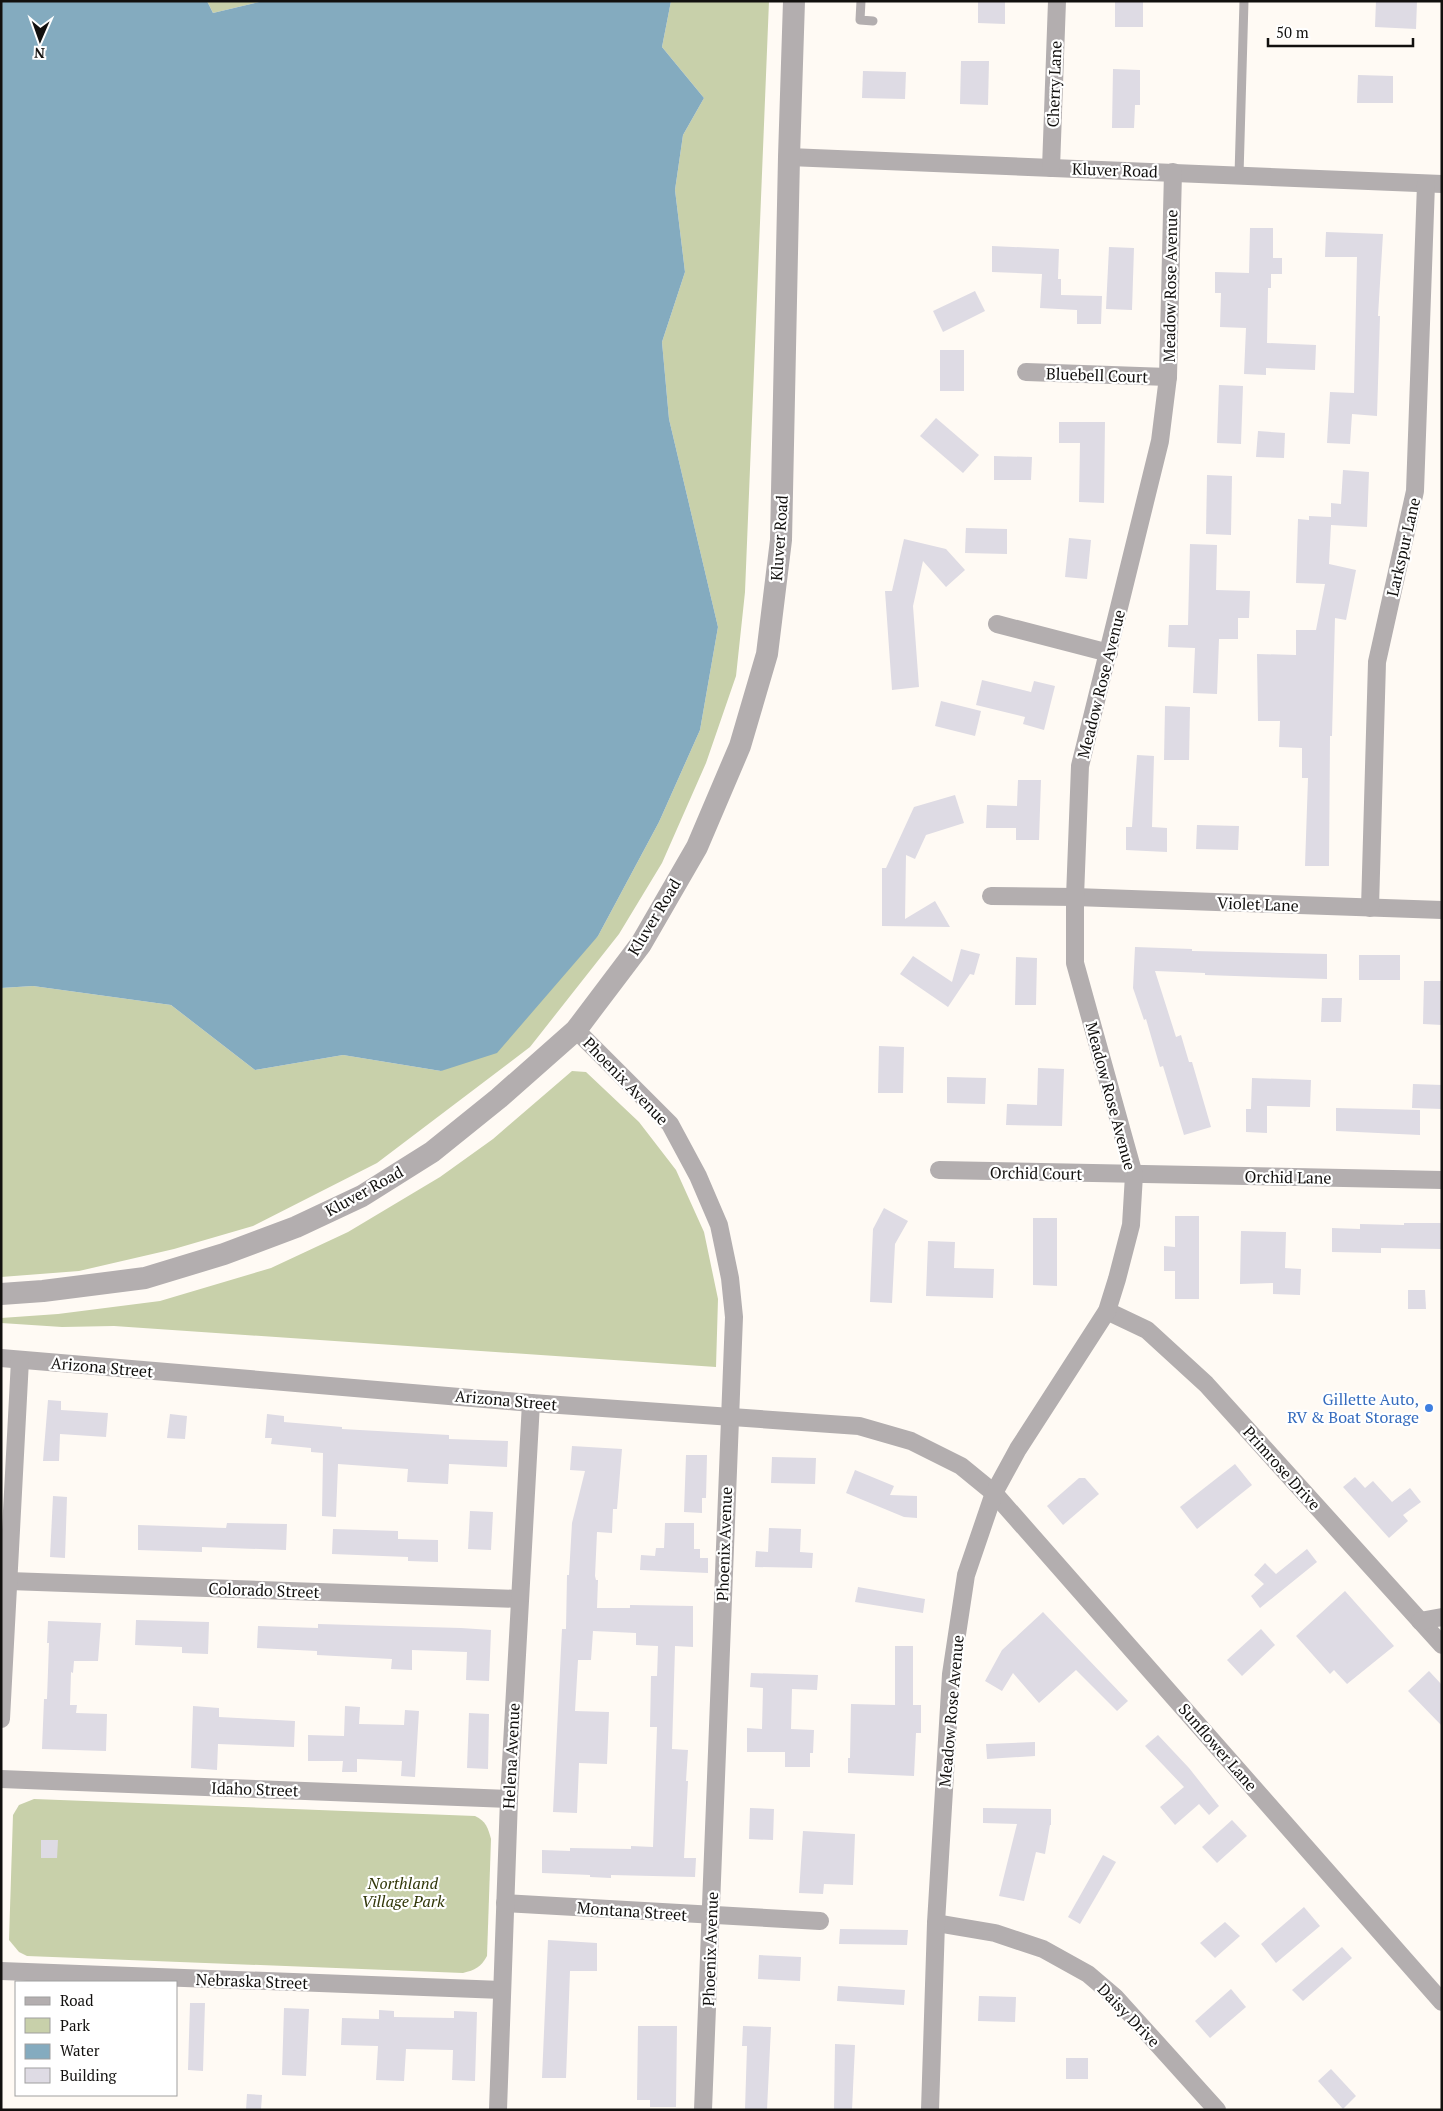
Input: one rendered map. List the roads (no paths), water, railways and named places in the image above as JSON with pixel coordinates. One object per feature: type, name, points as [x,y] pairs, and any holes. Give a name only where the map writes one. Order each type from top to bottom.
[{"type":"street","name":"Kluver Road","points":[[1,1294],[43,1291],[145,1278],[224,1254],[296,1226],[362,1196],[432,1152],[499,1098],[576,1030],[641,944],[696,847],[740,746],[767,654],[781,540],[794,1]]},
{"type":"street","name":"Cherry Lane","points":[[1051,168],[1057,1]]},
{"type":"street","name":"Kluver Road","points":[[789,157],[1434,184]]},
{"type":"street","name":"Meadow Rose Avenue","points":[[930,2110],[936,1923],[951,1674],[966,1575],[994,1493],[1018,1450],[1106,1312],[1131,1225],[1134,1175],[1074,963],[1080,766],[1160,441],[1168,377],[1173,172]]},
{"type":"street","name":"Larkspur Lane","points":[[1370,908],[1377,662],[1415,491],[1434,184]]},
{"type":"street","name":"Bluebell Court","points":[[1026,372],[1168,377]]},
{"type":"street","points":[[997,624],[1109,653]]},
{"type":"street","name":"Violet Lane","points":[[991,896],[1075,896],[1442,910]]},
{"type":"street","name":"Phoenix Avenue","points":[[576,1030],[670,1124],[698,1176],[719,1226],[730,1278],[734,1316],[703,2110]]},
{"type":"street","name":"Orchid Court","points":[[939,1170],[1134,1175]]},
{"type":"street","name":"Orchid Lane","points":[[1134,1175],[1442,1180]]},
{"type":"street","name":"Primrose Drive","points":[[1106,1312],[1147,1330],[1206,1384],[1442,1645]]},
{"type":"street","name":"Arizona Street","points":[[1,1358],[531,1403],[859,1426],[902,1438],[961,1466],[994,1493]]},
{"type":"street","points":[[1,1719],[20,1360]]},
{"type":"street","name":"Helena Avenue","points":[[498,2110],[509,1800],[531,1403]]},
{"type":"street","name":"Sunflower Lane","points":[[994,1493],[1442,2002]]},
{"type":"street","name":"Colorado Street","points":[[9,1581],[519,1599]]},
{"type":"street","points":[[1420,1621],[1442,1617]]},
{"type":"street","name":"Idaho Street","points":[[1,1779],[509,1800]]},
{"type":"street","name":"Montana Street","points":[[505,1903],[820,1921]]},
{"type":"street","name":"Daisy Drive","points":[[936,1923],[995,1933],[1043,1949],[1088,1974],[1115,1997],[1217,2110]]},
{"type":"street","name":"Nebraska Street","points":[[1,1972],[502,1990]]},
{"type":"lane","points":[[861,1],[860,20],[873,21]]},
{"type":"lane","points":[[1239,175],[1244,1]]},
{"type":"water","points":[[1,1],[207,1],[213,13],[263,1],[671,1],[662,47],[704,98],[683,135],[675,190],[685,272],[662,342],[669,419],[718,627],[700,730],[659,822],[598,936],[497,1053],[441,1071],[343,1055],[255,1070],[171,1005],[33,986],[1,988]]},
{"type":"place","name":"Gillette Auto, RV & Boat Storage","points":[[1429,1408]]},
{"type":"park label","name":"Northland Village Park","points":[[403,1892]]}]
